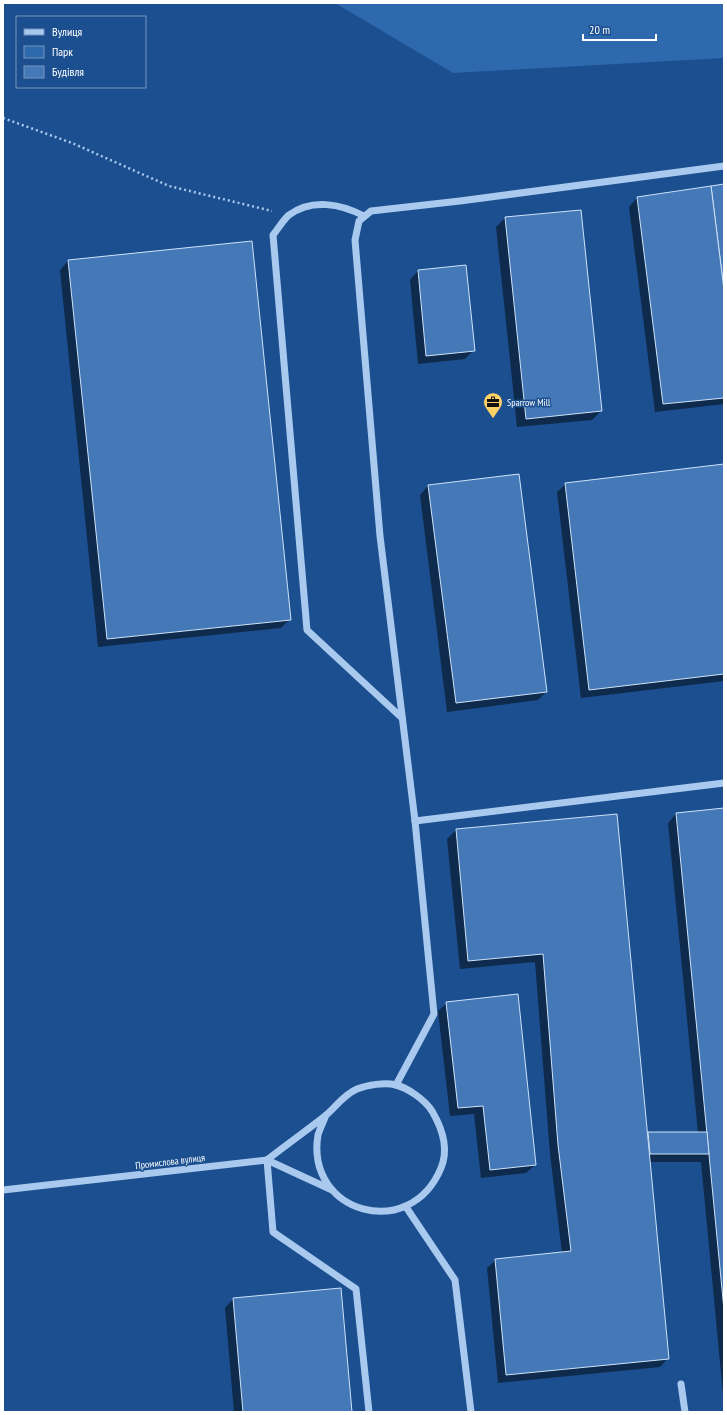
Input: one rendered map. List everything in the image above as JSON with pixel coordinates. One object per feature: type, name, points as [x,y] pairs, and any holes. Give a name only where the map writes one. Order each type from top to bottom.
[{"type":"street","points":[[396,1085],[434,1014],[415,820],[380,536],[356,240],[357,227],[364,216],[371,211],[460,202],[724,166]]},
{"type":"street","points":[[364,216],[348,208],[326,204],[309,206],[289,215],[273,235],[307,630],[402,718]]},
{"type":"street","points":[[415,820],[724,783]]},
{"type":"street","points":[[376,1085],[396,1085],[414,1094],[430,1107],[440,1124],[445,1143],[443,1163],[436,1182],[422,1197],[406,1207],[386,1212],[366,1211],[348,1203],[332,1190],[267,1160],[326,1115],[339,1100],[356,1089],[376,1085]]},
{"type":"street","points":[[326,1115],[319,1134],[317,1154],[322,1173],[332,1190]]},
{"type":"street","points":[[267,1160],[273,1232],[356,1289],[369,1412]]},
{"type":"street","name":"Промислова вулиця","points":[[3,1190],[267,1160]]},
{"type":"street","points":[[406,1207],[455,1280],[471,1412]]},
{"type":"street","points":[[681,1384],[685,1412]]},
{"type":"path","points":[[3,118],[72,143],[169,186],[289,215]]},
{"type":"green space","points":[[335,3],[724,3],[724,58],[453,73]]},
{"type":"building","points":[[724,184],[724,290],[711,186]]},
{"type":"building","points":[[711,186],[724,290],[724,398],[663,404],[637,197]]},
{"type":"building","points":[[581,210],[602,411],[526,419],[505,217]]},
{"type":"building","points":[[252,241],[291,620],[107,639],[68,260]]},
{"type":"building","points":[[466,265],[475,351],[426,356],[418,270]]},
{"type":"building","points":[[724,464],[724,674],[589,690],[565,483]]},
{"type":"building","points":[[519,474],[547,692],[456,703],[428,485]]},
{"type":"building","points":[[724,808],[724,1310],[676,813]]},
{"type":"building","points":[[617,814],[669,1359],[506,1375],[495,1259],[571,1251],[558,1145],[543,954],[468,961],[456,829]]},
{"type":"building","points":[[518,994],[536,1165],[490,1170],[483,1106],[458,1108],[446,1002]]},
{"type":"building","points":[[648,1132],[707,1132],[709,1154],[650,1154]]},
{"type":"building","points":[[341,1288],[352,1412],[243,1412],[233,1298]]},
{"type":"place","name":"Sparrow Mill","points":[[493,419]]}]
